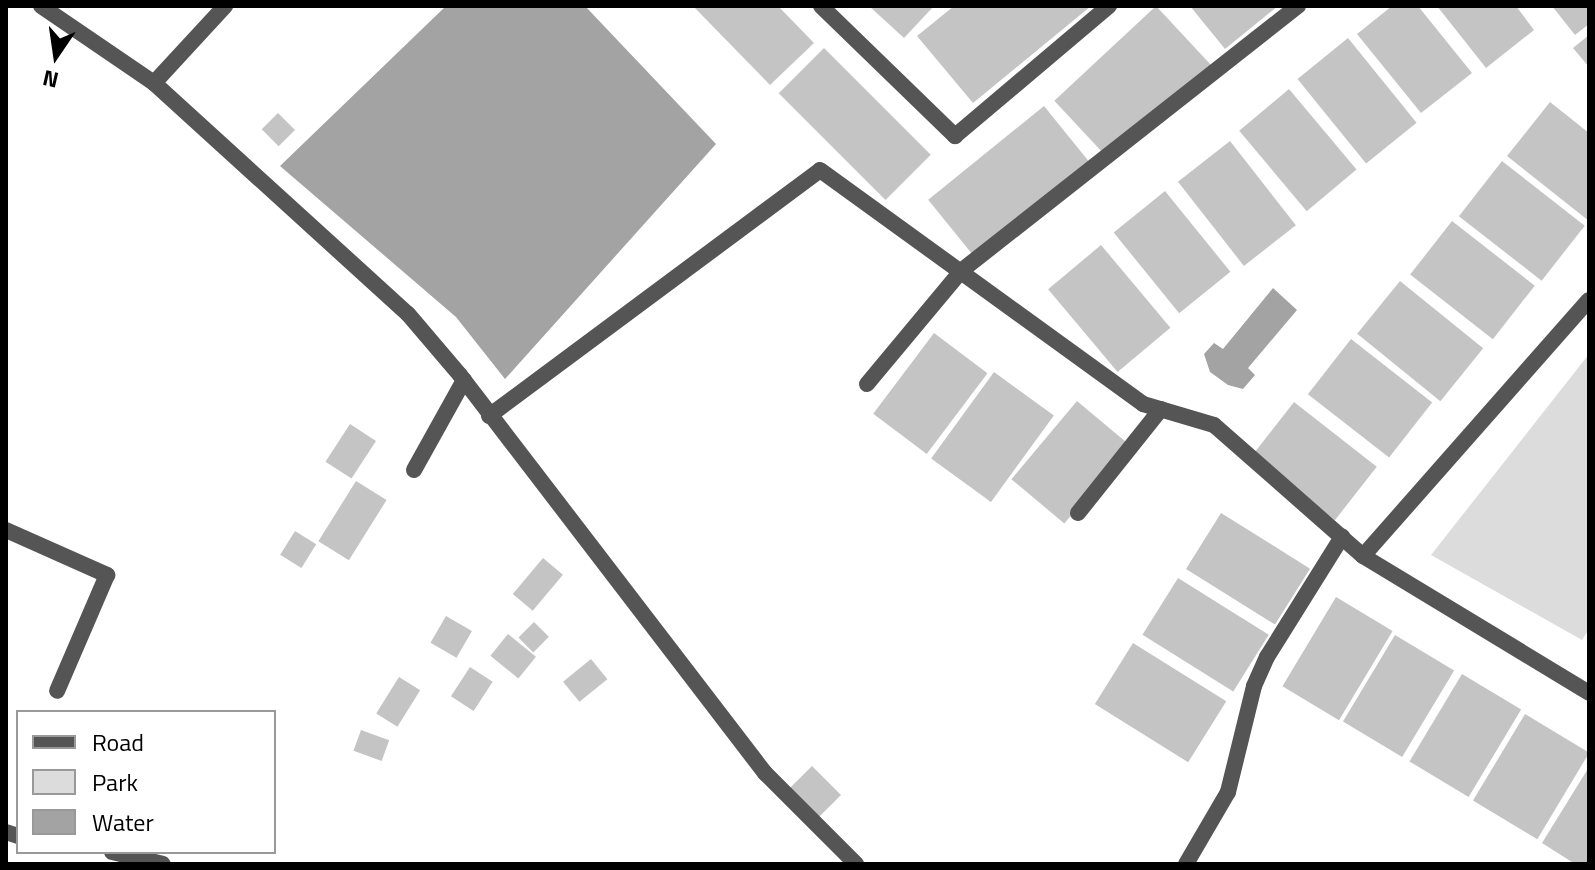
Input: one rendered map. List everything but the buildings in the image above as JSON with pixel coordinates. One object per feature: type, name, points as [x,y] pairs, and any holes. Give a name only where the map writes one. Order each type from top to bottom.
[{"type":"street","points":[[41,6],[154,83],[408,314],[464,380],[765,773],[856,864]]},
{"type":"street","points":[[154,83],[225,6]]},
{"type":"street","points":[[821,6],[955,136],[1109,6]]},
{"type":"street","points":[[867,384],[961,271],[1298,6]]},
{"type":"street","points":[[489,416],[815,170],[828,173],[1143,404],[1214,425],[1363,556],[1589,693]]},
{"type":"street","points":[[1363,556],[1589,300]]},
{"type":"street","points":[[414,470],[464,380]]},
{"type":"street","points":[[1078,513],[1161,409]]},
{"type":"street","points":[[6,530],[107,575],[57,691]]},
{"type":"street","points":[[1186,864],[1228,792],[1254,686],[1267,657],[1342,537]]},
{"type":"street","points":[[120,854],[163,864]]},
{"type":"green space","points":[[1589,354],[1589,629],[1582,640],[1431,555]]},
{"type":"water","points":[[446,6],[585,6],[716,144],[505,379],[456,317],[280,166]]},
{"type":"water","points":[[1273,288],[1297,310],[1248,368],[1255,375],[1243,389],[1228,385],[1210,372],[1204,354],[1214,343],[1223,349]]}]
